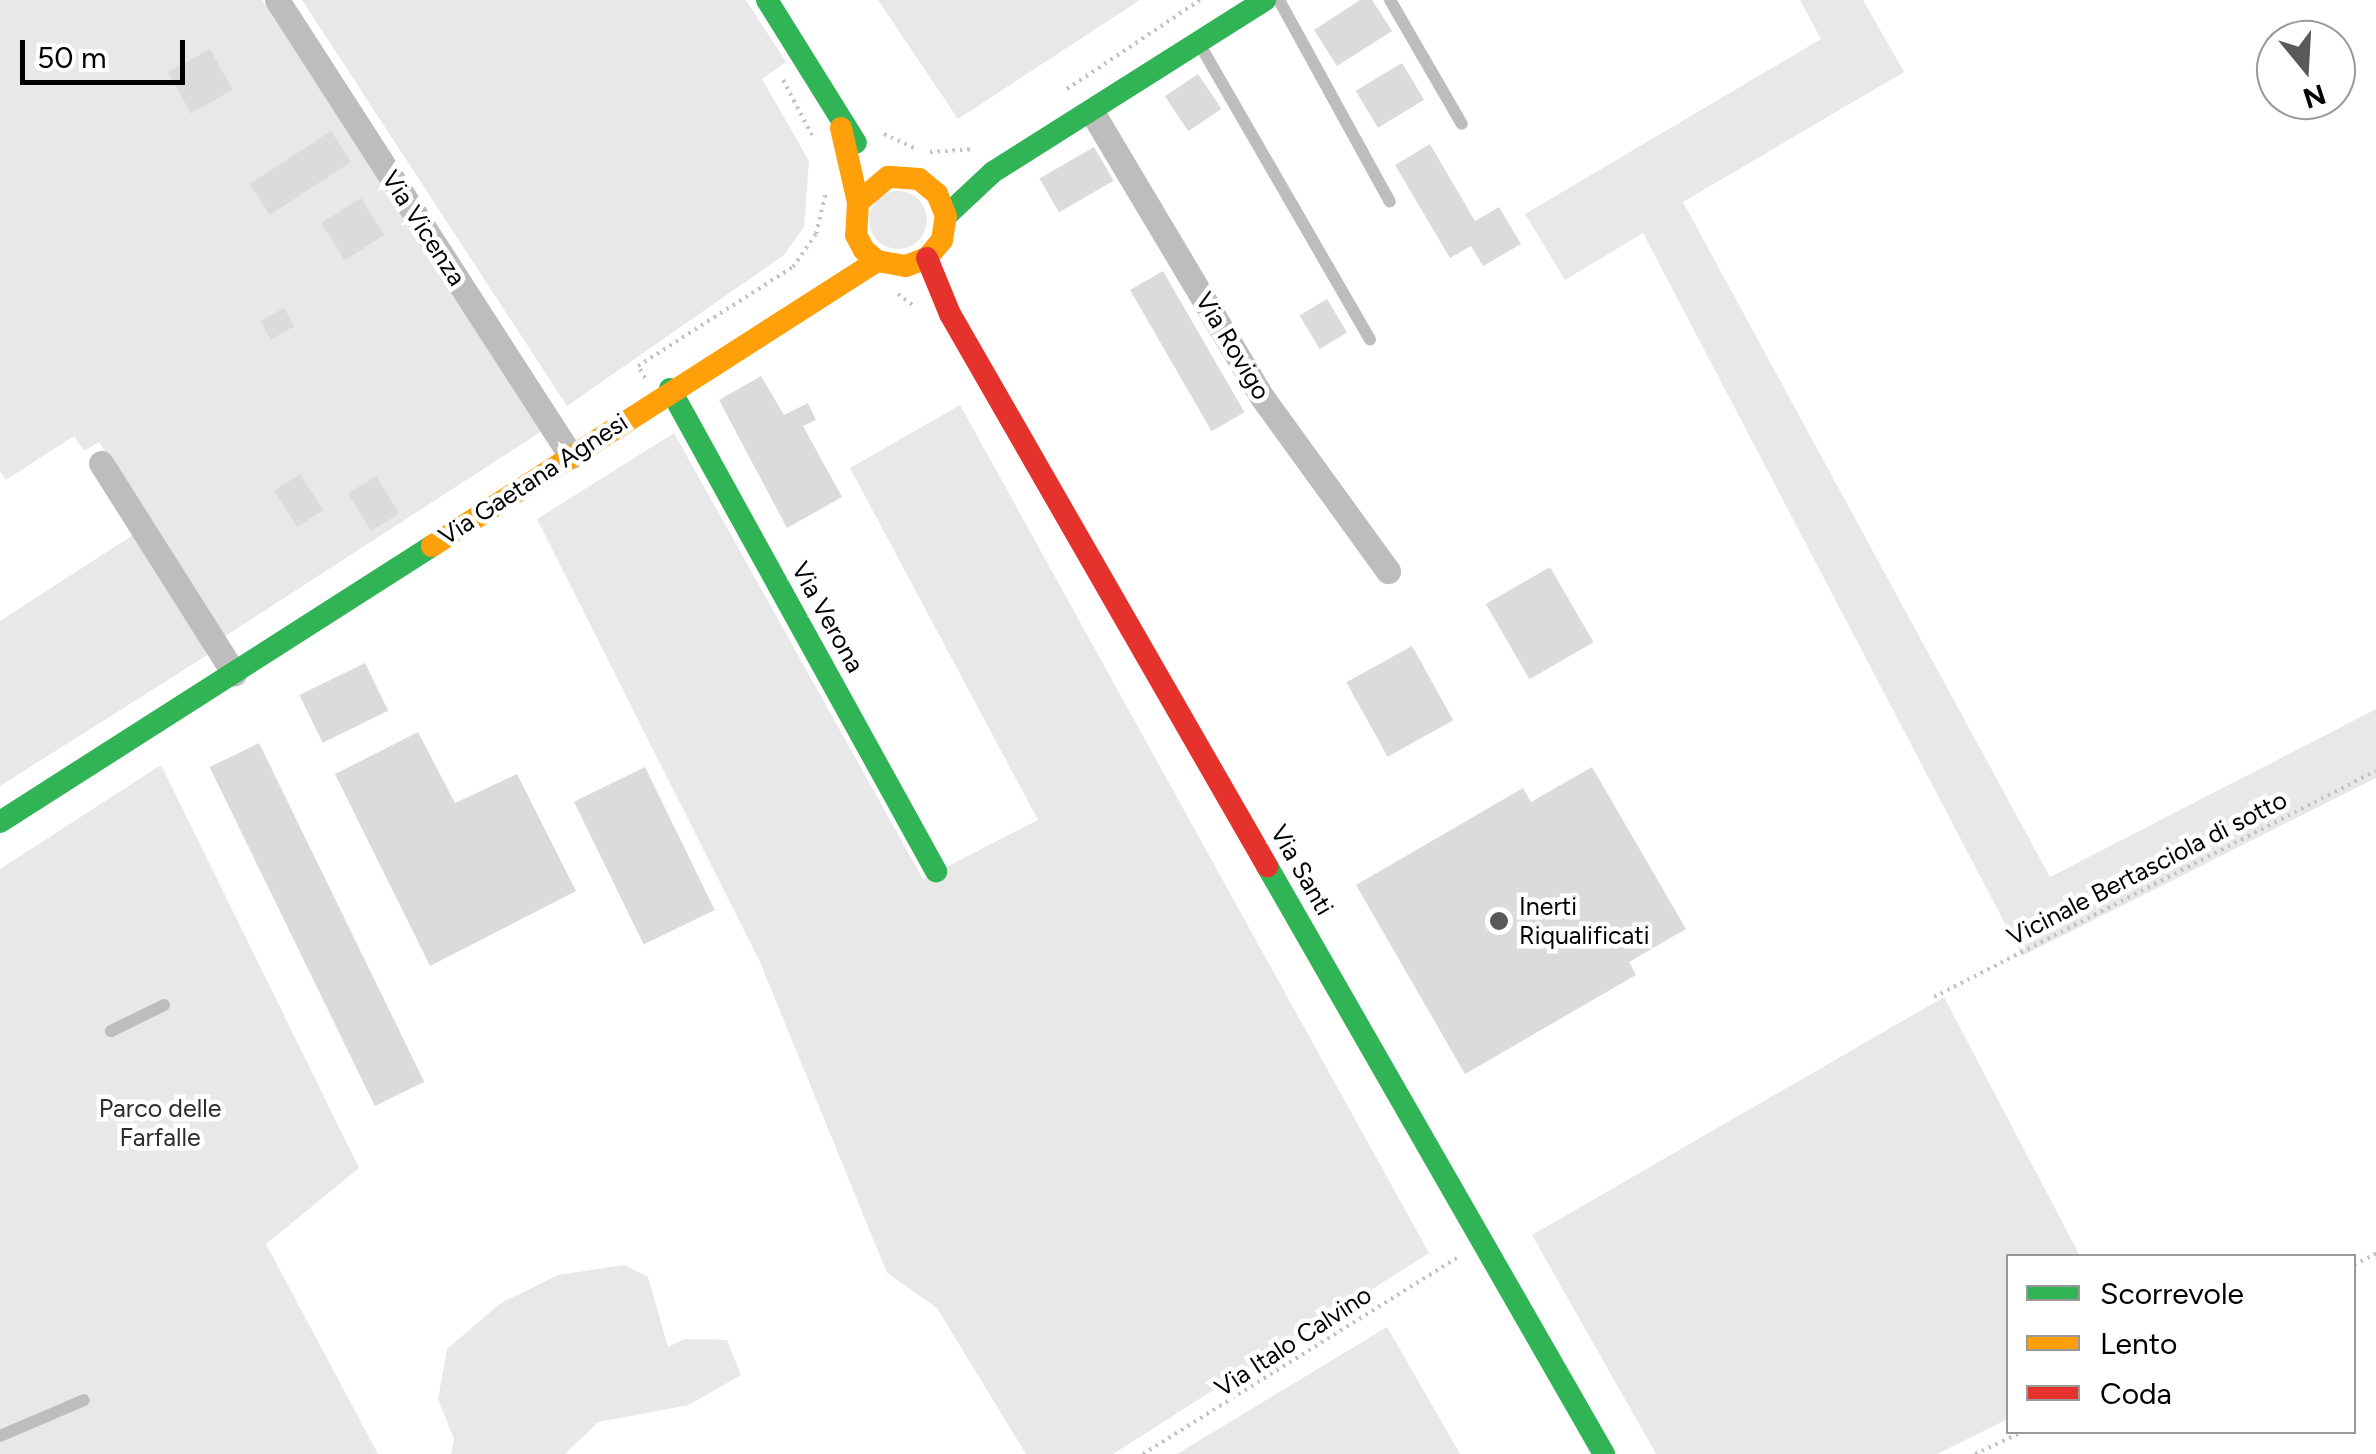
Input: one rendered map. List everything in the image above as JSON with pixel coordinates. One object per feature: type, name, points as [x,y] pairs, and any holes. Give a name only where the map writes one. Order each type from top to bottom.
[{"type":"street","name":"Via Vicenza","points":[[277,0],[571,456]]},
{"type":"street","points":[[768,0],[841,128],[888,177],[919,179],[993,172]]},
{"type":"street","points":[[946,216],[993,172],[1265,0]]},
{"type":"street","name":"Via Rovigo","points":[[1092,112],[1262,396],[1388,571]]},
{"type":"street","points":[[832,284],[856,235],[858,202],[841,128]]},
{"type":"street","points":[[858,202],[888,177]]},
{"type":"street","points":[[856,235],[877,261],[916,262],[942,240],[946,216],[937,194],[919,179]]},
{"type":"street","name":"Via Gaetana Agnesi","points":[[0,822],[832,284],[877,261]]},
{"type":"street","name":"Via Santi","points":[[916,262],[950,314],[1604,1454]]},
{"type":"street","name":"Via Verona","points":[[664,393],[936,871]]},
{"type":"street","points":[[101,463],[234,674]]},
{"type":"lane","points":[[1279,0],[1390,202]]},
{"type":"lane","points":[[1390,0],[1462,124]]},
{"type":"lane","points":[[1198,43],[1370,340]]},
{"type":"lane","points":[[110,1030],[164,1005]]},
{"type":"lane","points":[[0,1436],[84,1400]]},
{"type":"path","points":[[1059,94],[1200,0]]},
{"type":"path","points":[[807,66],[780,83],[814,140]]},
{"type":"path","points":[[873,120],[881,133],[931,153],[956,153],[987,141]]},
{"type":"path","points":[[664,393],[638,366],[793,266],[816,234],[824,174]]},
{"type":"path","points":[[886,289],[919,310]]},
{"type":"path","name":"Vicinale Bertasciola di sotto","points":[[1934,996],[2376,771]]},
{"type":"path","name":"Via Italo Calvino","points":[[1144,1454],[1460,1256],[1452,1240]]},
{"type":"path","points":[[1975,1454],[2018,1434]]},
{"type":"green space","points":[[0,0],[262,0],[542,431],[224,637],[99,442],[84,451],[74,436],[6,480],[0,471]]},
{"type":"green space","points":[[302,0],[746,0],[786,62],[762,79],[809,161],[804,227],[784,255],[567,406]]},
{"type":"green space","points":[[878,0],[1140,0],[958,119]]},
{"type":"green space","points":[[1800,0],[1863,0],[1904,72],[1683,202],[2050,877],[2376,709],[2376,778],[2022,956],[1643,233],[1565,280],[1525,214],[1821,39]]},
{"type":"green space","points":[[898,191],[919,199],[927,220],[919,241],[898,249],[877,241],[869,220],[877,199]]},
{"type":"green space","points":[[960,405],[1429,1253],[1113,1454],[1026,1454],[937,1308],[887,1273],[760,962],[537,519],[674,433],[923,879],[1038,820],[850,468]]},
{"type":"green space","points":[[136,533],[209,654],[0,786],[0,621]]},
{"type":"green space","name":"Parco delle Farfalle","points":[[161,765],[359,1168],[266,1244],[378,1454],[0,1454],[0,869]]},
{"type":"green space","points":[[1944,997],[2079,1254],[2006,1254],[2006,1420],[1937,1454],[1656,1454],[1532,1235]]},
{"type":"green space","points":[[624,1265],[648,1277],[668,1347],[685,1339],[727,1340],[741,1375],[689,1405],[598,1422],[565,1454],[451,1454],[454,1439],[438,1399],[447,1349],[501,1303],[558,1275]]},
{"type":"green space","points":[[1387,1327],[1460,1454],[1177,1454]]},
{"type":"building","points":[[1360,0],[1372,0],[1392,31],[1337,66],[1314,30]]},
{"type":"building","points":[[210,49],[233,90],[191,113],[168,72]]},
{"type":"building","points":[[1402,63],[1424,100],[1378,128],[1356,91]]},
{"type":"building","points":[[1198,74],[1221,109],[1188,131],[1165,96]]},
{"type":"building","points":[[331,131],[351,162],[270,215],[250,184]]},
{"type":"building","points":[[1430,144],[1475,221],[1499,207],[1521,244],[1483,266],[1471,246],[1450,258],[1395,165]]},
{"type":"building","points":[[1094,147],[1114,181],[1059,212],[1039,178]]},
{"type":"building","points":[[361,198],[384,235],[344,260],[321,223]]},
{"type":"building","points":[[1163,271],[1244,412],[1212,431],[1130,290]]},
{"type":"building","points":[[1327,299],[1347,332],[1320,349],[1300,315]]},
{"type":"building","points":[[284,308],[294,326],[271,339],[260,321]]},
{"type":"building","points":[[761,376],[784,415],[808,403],[816,420],[803,426],[842,497],[787,528],[719,400]]},
{"type":"building","points":[[300,474],[323,510],[297,527],[274,491]]},
{"type":"building","points":[[376,476],[399,513],[371,531],[348,493]]},
{"type":"building","points":[[1550,567],[1594,642],[1529,679],[1486,604]]},
{"type":"building","points":[[1412,646],[1453,720],[1388,757],[1346,682]]},
{"type":"building","points":[[365,663],[388,711],[323,743],[299,695]]},
{"type":"building","points":[[418,732],[455,803],[517,774],[576,891],[430,966],[335,774]]},
{"type":"building","points":[[259,743],[424,1082],[375,1106],[210,767]]},
{"type":"building","points":[[645,767],[715,910],[644,945],[574,802]]},
{"type":"building","points":[[1592,767],[1686,929],[1629,962],[1636,975],[1465,1074],[1356,885],[1523,788],[1531,802]]},
{"type":"traffic: fast","points":[[767,0],[856,143]]},
{"type":"traffic: fast","points":[[946,216],[993,172],[1265,0]]},
{"type":"traffic: fast","points":[[670,389],[936,871]]},
{"type":"traffic: fast","points":[[0,822],[432,546]]},
{"type":"traffic: fast","points":[[1267,866],[1604,1454]]},
{"type":"traffic: slow","points":[[841,128],[858,202],[856,235],[864,250],[877,261],[906,266],[927,258],[942,240],[946,216],[937,194],[919,179],[888,177],[858,202]]},
{"type":"traffic: slow","points":[[432,546],[877,261]]},
{"type":"traffic: jam","points":[[927,258],[950,314],[1267,866]]},
{"type":"place","name":"Inerti Riqualificati","points":[[1499,921]]}]
